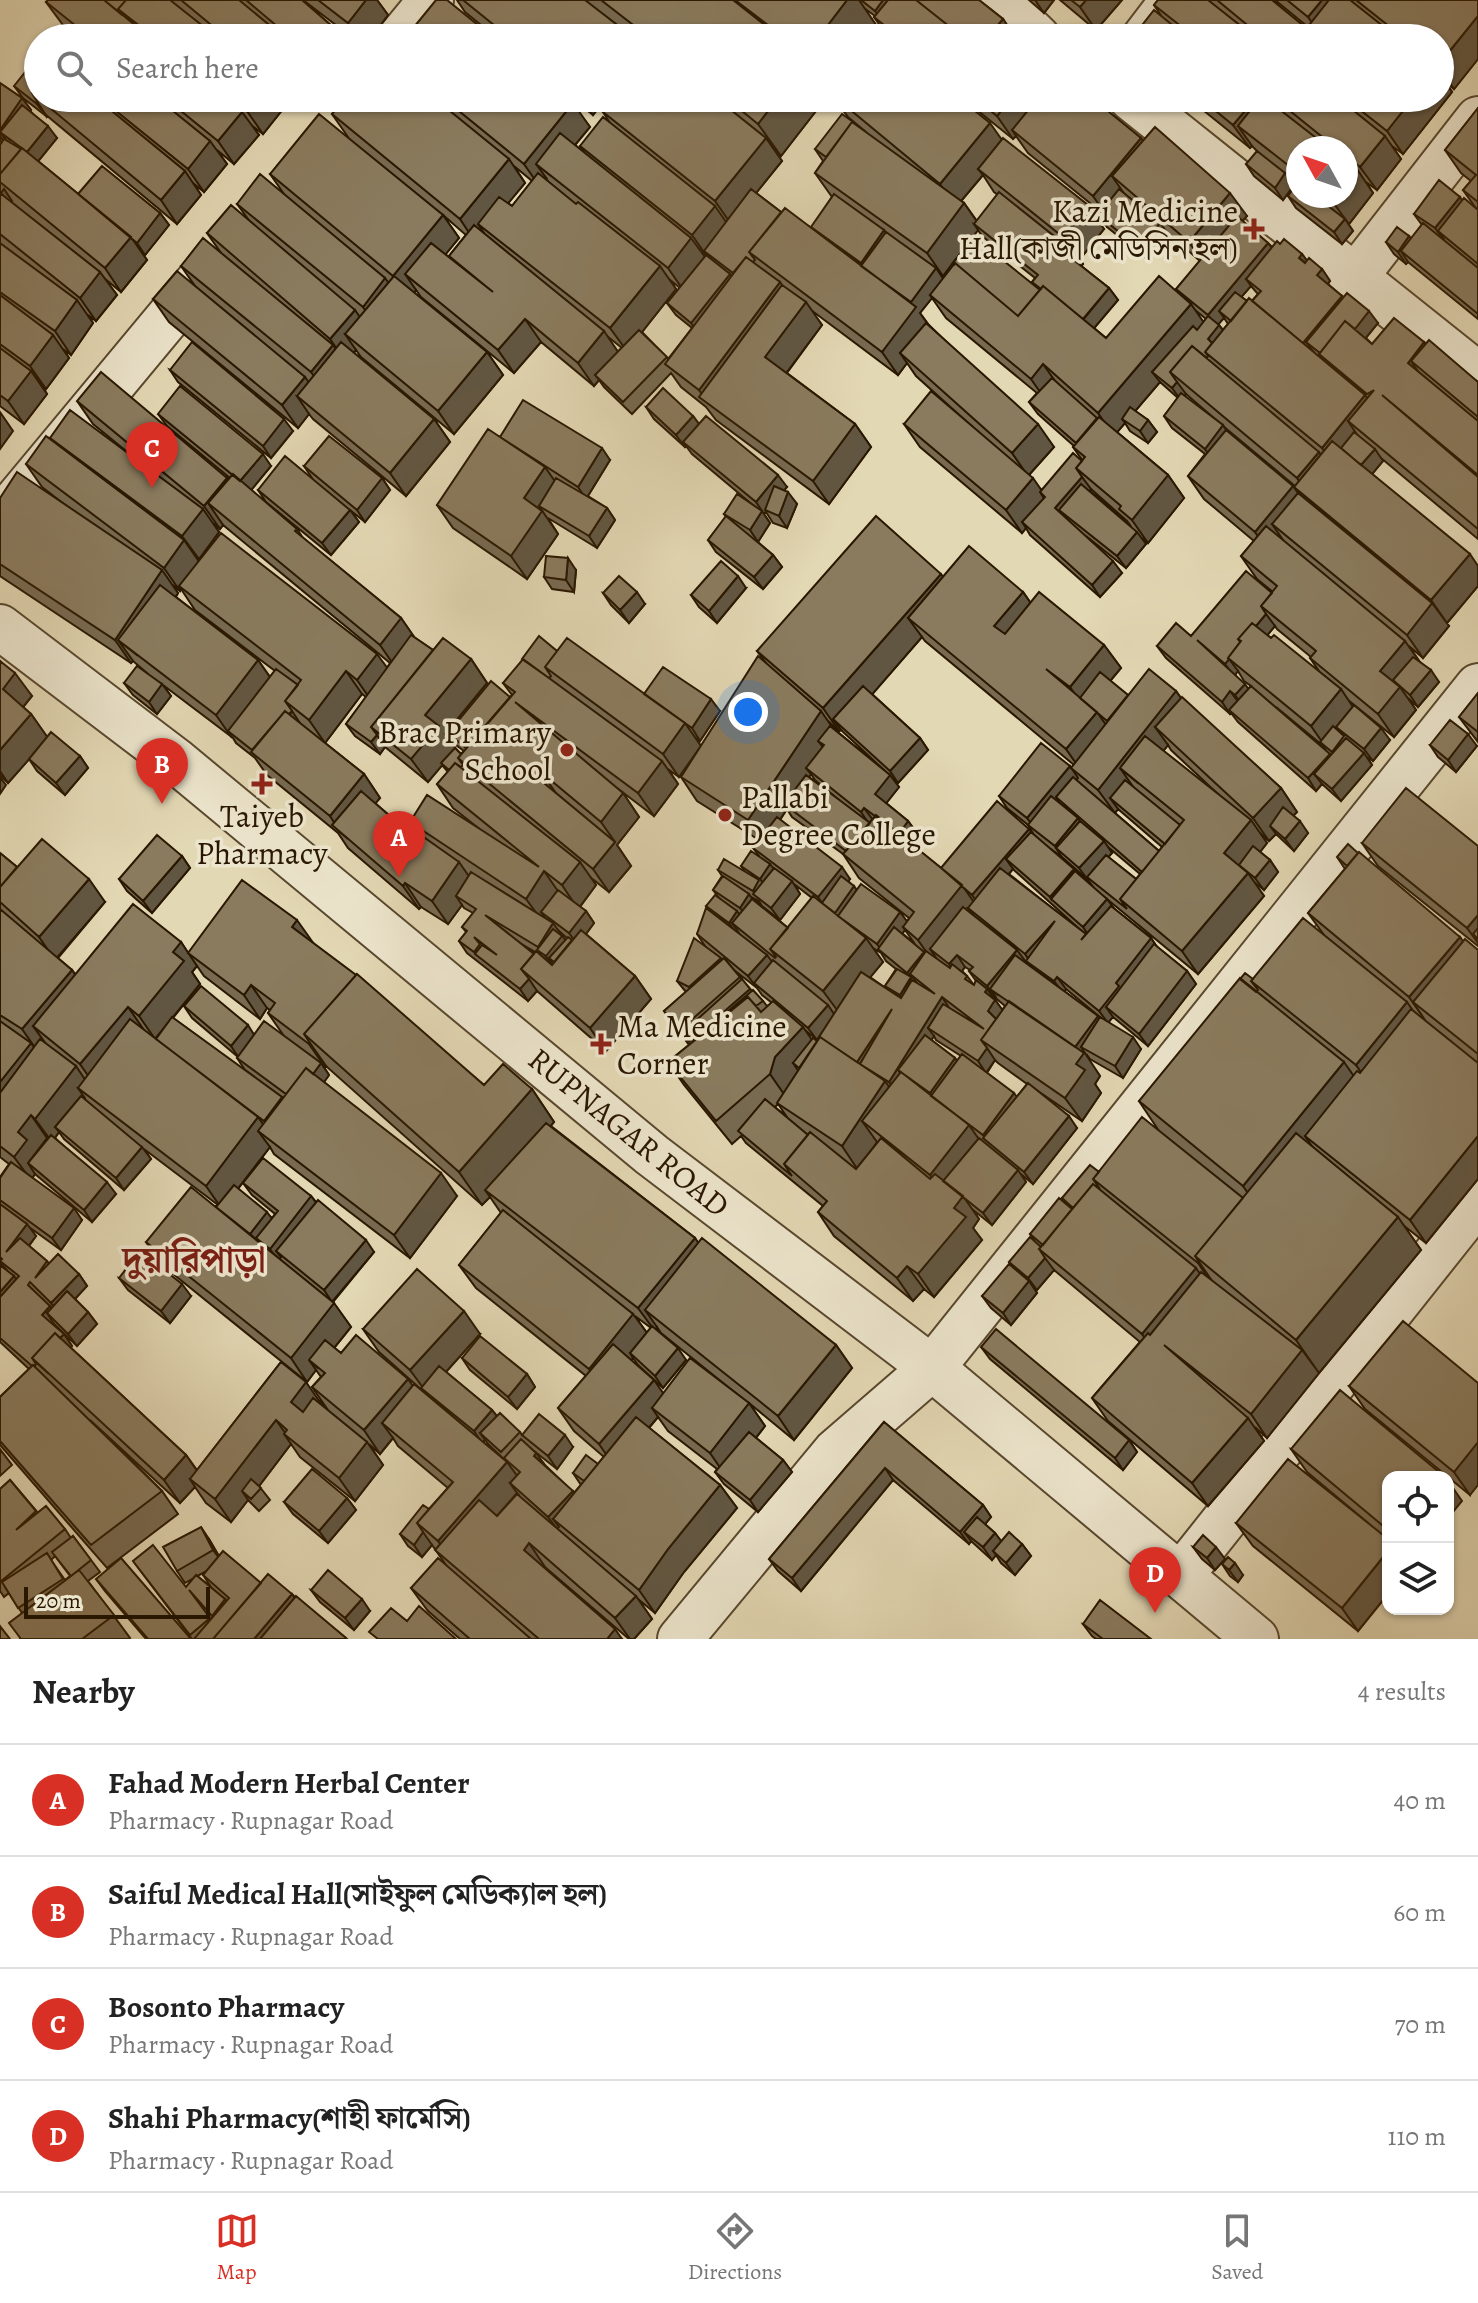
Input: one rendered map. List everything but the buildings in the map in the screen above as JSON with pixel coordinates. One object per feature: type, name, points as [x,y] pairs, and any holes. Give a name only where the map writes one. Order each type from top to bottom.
[{"type":"street","points":[[411,24],[431,0]]},
{"type":"street","points":[[999,0],[1024,24]]},
{"type":"street","points":[[1155,24],[1173,0]]},
{"type":"street","points":[[1149,112],[1478,375]]},
{"type":"street","points":[[1355,277],[1478,119]]},
{"type":"street","points":[[0,520],[230,243]]},
{"type":"street","name":"RUPNAGAR ROAD","points":[[0,627],[175,760],[652,1155],[932,1368],[1181,1575],[1241,1635]]},
{"type":"street","points":[[680,1639],[835,1452],[932,1368],[1478,686]]},
{"type":"street","points":[[1181,1575],[1478,1201]]},
{"type":"place","name":"Kazi Medicine Hall(কাজী মেডিসিন হল)","points":[[1254,229]]},
{"type":"place","name":"Bosonto Pharmacy","points":[[152,488]]},
{"type":"place","name":"Brac Primary School","points":[[567,750]]},
{"type":"place","name":"Taiyeb Pharmacy","points":[[262,784]]},
{"type":"place","name":"Saiful Medical Hall(সাইফুল মেডিক্যাল হল)","points":[[162,804]]},
{"type":"place","name":"Pallabi Degree College","points":[[725,815]]},
{"type":"place","name":"Fahad Modern Herbal Center","points":[[399,877]]},
{"type":"place","name":"Ma Medicine Corner","points":[[601,1044]]},
{"type":"place","name":"Shahi Pharmacy(শাহী ফার্মেসি)","points":[[1155,1613]]},
{"type":"district","name":"দুয়ারিপাড়া","points":[[194,1259]]}]
